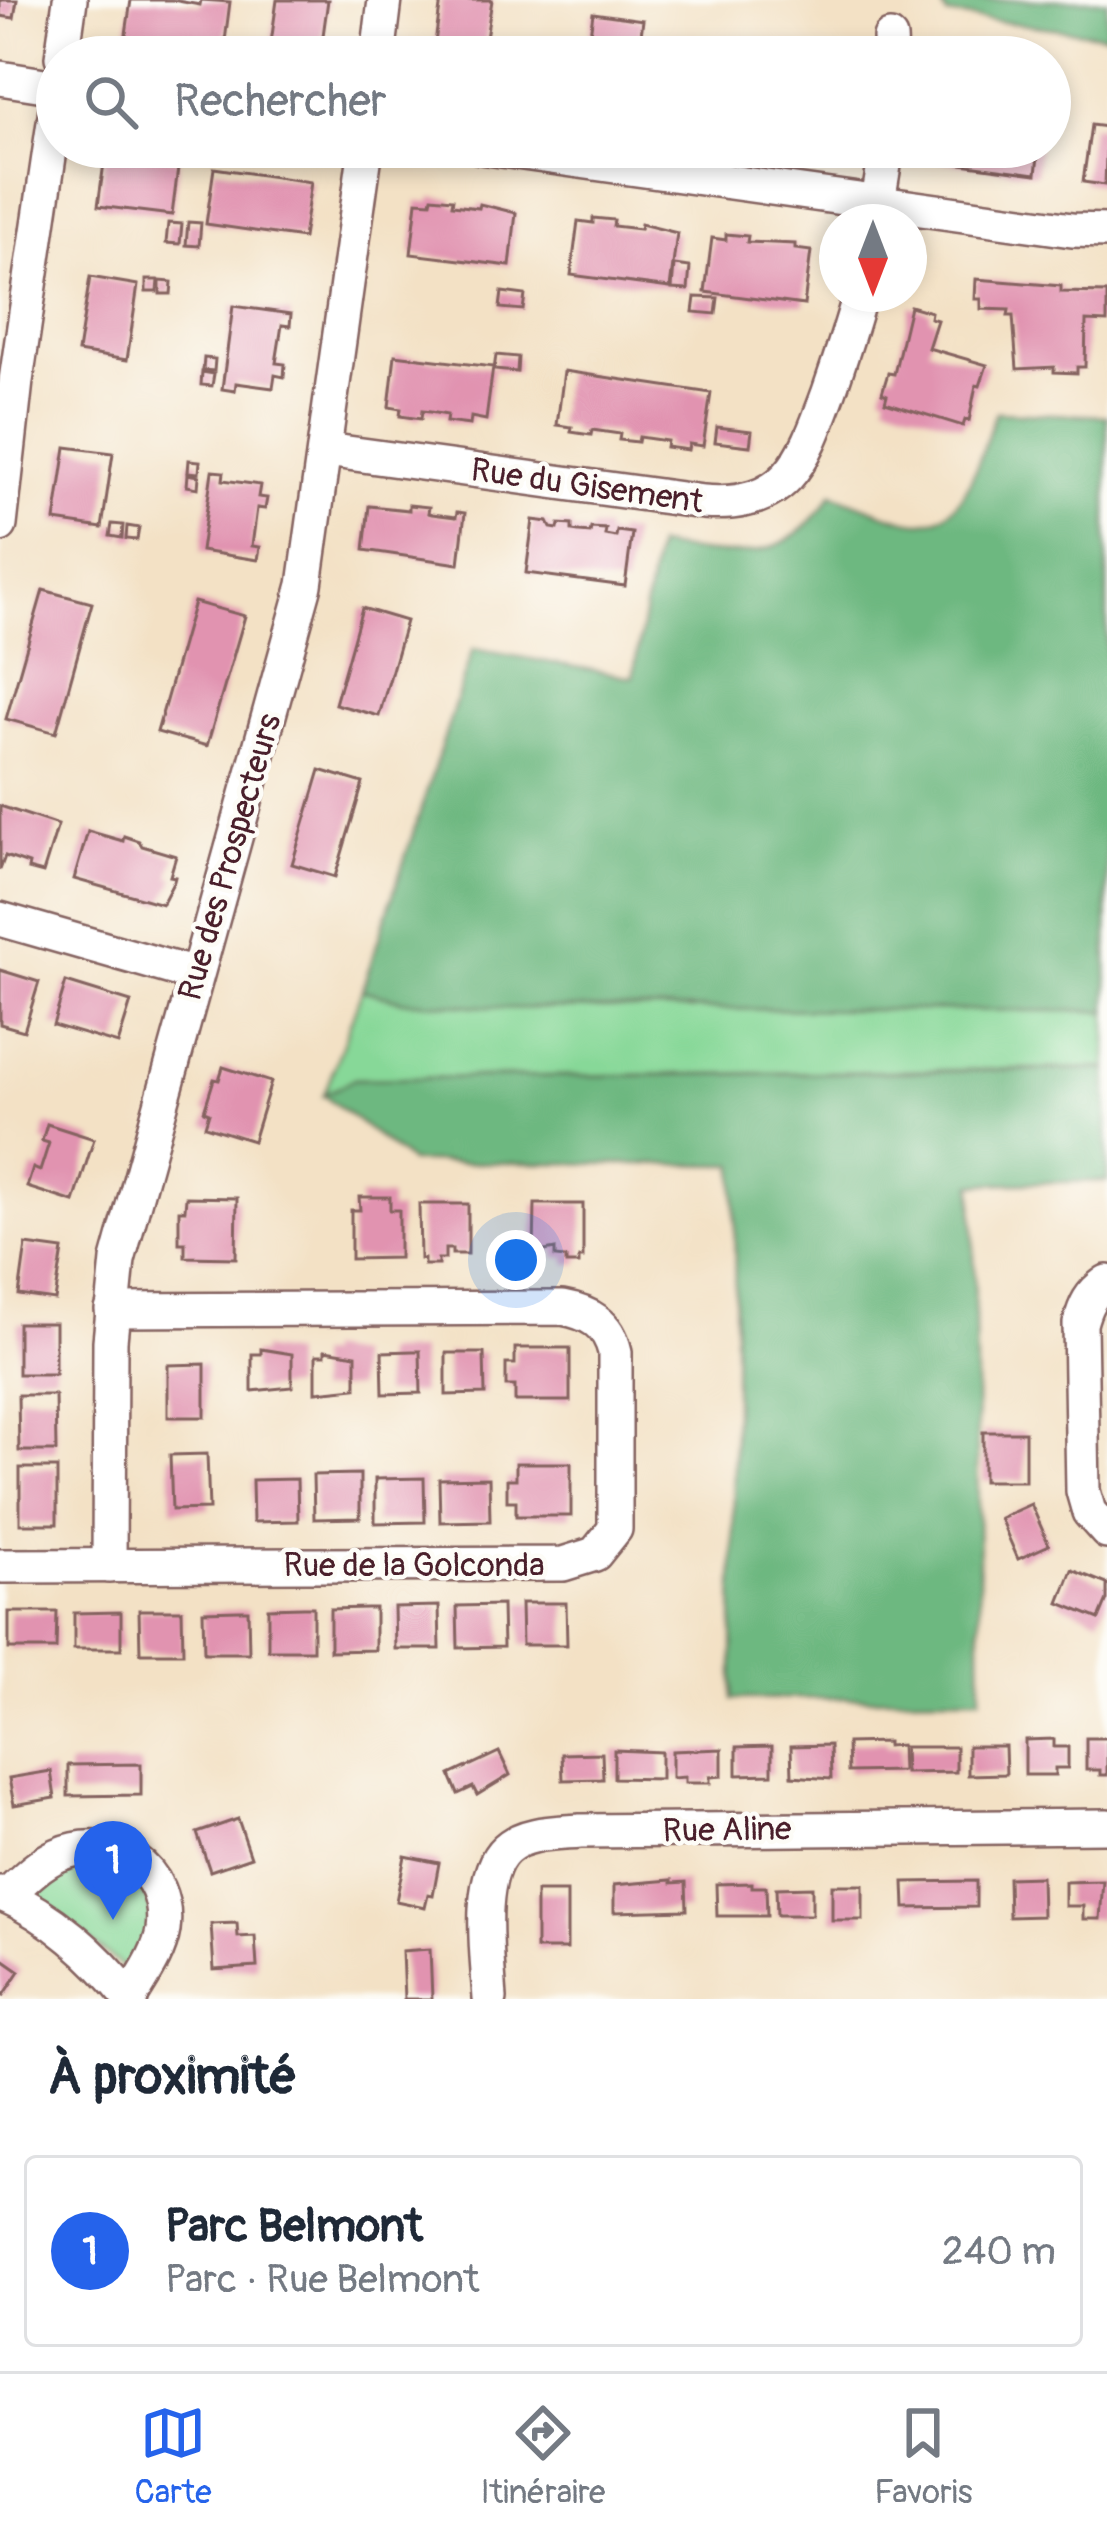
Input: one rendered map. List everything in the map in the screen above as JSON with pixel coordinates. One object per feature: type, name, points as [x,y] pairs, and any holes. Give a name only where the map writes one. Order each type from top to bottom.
[{"type":"street","points":[[65,36],[70,0]]},
{"type":"street","points":[[381,36],[385,0]]},
{"type":"street","points":[[0,78],[36,84]]},
{"type":"street","points":[[0,525],[8,381],[45,168]]},
{"type":"street","name":"Rue des Prospecteurs","points":[[109,1566],[112,1310],[124,1236],[299,610],[326,450],[363,168]]},
{"type":"street","points":[[606,168],[823,204]]},
{"type":"street","points":[[878,204],[884,168]]},
{"type":"street","points":[[927,217],[1107,231]]},
{"type":"street","name":"Rue du Gisement","points":[[326,450],[703,502],[745,502],[783,483],[809,448],[854,312]]},
{"type":"street","points":[[0,919],[196,975]]},
{"type":"street","points":[[1107,1282],[1084,1306],[1080,1324],[1083,1491],[1089,1512],[1107,1532]]},
{"type":"street","name":"Rue de la Golconda","points":[[0,1566],[563,1564],[595,1554],[615,1529],[615,1352],[612,1338],[591,1316],[562,1308],[112,1310]]},
{"type":"street","name":"Rue Aline","points":[[490,1999],[489,1881],[507,1847],[533,1836],[580,1831],[1107,1826]]},
{"type":"street","points":[[100,1847],[123,1852],[143,1865],[157,1885],[164,1907],[158,1949],[130,1998],[56,1924],[3,1895],[34,1870],[76,1850],[100,1847]]},
{"type":"green space","points":[[938,0],[1107,0],[1107,35],[947,15]]},
{"type":"green space","points":[[996,412],[1107,416],[1107,1011],[505,1008],[404,1001],[362,990],[473,649],[633,677],[656,546],[733,554],[776,546],[814,518],[832,494],[902,519],[938,518],[951,509],[971,480]]},
{"type":"green space","points":[[362,990],[404,1001],[505,1008],[1107,1011],[1107,1068],[354,1079],[324,1095]]},
{"type":"green space","points":[[1107,1069],[1107,1181],[973,1184],[981,1697],[733,1699],[735,1165],[410,1162],[324,1095],[354,1079]]},
{"type":"green space","points":[[98,1859],[137,1886],[152,1917],[150,1935],[129,1973],[29,1890],[39,1877]]},
{"type":"building","points":[[0,0],[17,0],[14,18],[0,16]]},
{"type":"building","points":[[131,0],[200,5],[201,0],[230,2],[226,36],[126,36]]},
{"type":"building","points":[[277,0],[328,0],[323,36],[272,36]]},
{"type":"building","points":[[441,0],[492,0],[486,36],[436,36]]},
{"type":"building","points":[[593,13],[643,20],[641,36],[590,36]]},
{"type":"building","points":[[1091,125],[1107,127],[1105,185],[1083,182]]},
{"type":"building","points":[[103,168],[178,168],[172,215],[98,206]]},
{"type":"building","points":[[214,168],[311,182],[303,238],[206,224]]},
{"type":"building","points":[[991,168],[1037,168],[1036,174]]},
{"type":"building","points":[[432,197],[453,199],[452,205],[479,208],[480,204],[516,213],[510,266],[411,254],[417,201],[431,202]]},
{"type":"building","points":[[593,218],[614,220],[613,226],[640,229],[641,224],[677,233],[670,288],[571,275],[578,221],[593,223]]},
{"type":"building","points":[[188,222],[201,223],[199,246],[186,245]]},
{"type":"building","points":[[168,223],[182,224],[180,244],[166,243]]},
{"type":"building","points":[[726,234],[748,236],[747,242],[795,244],[795,249],[811,251],[804,305],[705,292],[712,238],[726,240]]},
{"type":"building","points":[[674,265],[690,267],[688,290],[672,289]]},
{"type":"building","points":[[90,277],[138,285],[127,360],[78,352]]},
{"type":"building","points":[[976,279],[1061,286],[1061,292],[1107,293],[1107,322],[1086,321],[1085,367],[1077,367],[1077,373],[1054,372],[1054,367],[1017,369],[1013,316],[1008,316],[1009,310],[981,309],[981,299],[975,299]]},
{"type":"building","points":[[146,280],[158,280],[157,292],[146,292]]},
{"type":"building","points":[[160,281],[172,282],[171,294],[160,294]]},
{"type":"building","points":[[502,292],[525,295],[523,310],[500,308]]},
{"type":"building","points":[[695,297],[718,298],[716,314],[693,312]]},
{"type":"building","points":[[233,306],[291,314],[290,326],[282,325],[276,363],[285,364],[284,377],[275,375],[273,388],[236,383],[235,391],[222,389]]},
{"type":"building","points":[[927,311],[937,320],[928,348],[987,365],[980,386],[976,385],[969,421],[963,426],[885,402],[887,395],[882,393],[888,373],[894,374],[909,312]]},
{"type":"building","points":[[395,355],[493,367],[486,420],[471,417],[470,425],[446,422],[447,415],[422,411],[421,419],[400,416],[401,409],[389,407]]},
{"type":"building","points":[[496,355],[518,357],[517,372],[494,370]]},
{"type":"building","points":[[204,358],[215,359],[214,371],[203,370]]},
{"type":"building","points":[[564,371],[711,393],[703,446],[666,447],[667,441],[619,440],[620,434],[592,430],[591,435],[557,425]]},
{"type":"building","points":[[202,372],[214,374],[212,386],[201,385]]},
{"type":"building","points":[[717,427],[752,431],[750,446],[715,442]]},
{"type":"building","points":[[66,447],[113,453],[102,528],[55,521]]},
{"type":"building","points":[[189,460],[200,461],[199,473],[188,472]]},
{"type":"building","points":[[212,471],[224,472],[223,480],[260,485],[258,497],[267,498],[265,509],[257,508],[252,546],[260,547],[258,560],[201,551]]},
{"type":"building","points":[[188,474],[199,476],[198,488],[187,486]]},
{"type":"building","points":[[409,505],[429,507],[432,514],[456,517],[457,512],[465,513],[459,564],[364,550],[369,506],[409,510]]},
{"type":"building","points":[[533,520],[558,529],[559,524],[572,525],[572,531],[579,532],[606,529],[605,535],[616,537],[617,531],[632,533],[625,586],[526,573]]},
{"type":"building","points":[[112,524],[123,525],[122,538],[110,536]]},
{"type":"building","points":[[127,526],[139,528],[137,540],[126,539]]},
{"type":"building","points":[[43,590],[92,603],[56,733],[6,719]]},
{"type":"building","points":[[194,602],[245,616],[207,746],[157,732]]},
{"type":"building","points":[[362,608],[406,621],[379,716],[335,704]]},
{"type":"building","points":[[320,770],[363,783],[335,877],[292,864]]},
{"type":"building","points":[[0,806],[58,825],[43,873],[5,856],[0,870]]},
{"type":"building","points":[[88,831],[123,841],[124,836],[176,856],[170,876],[174,881],[162,904],[74,879]]},
{"type":"building","points":[[0,970],[39,982],[24,1031],[0,1024]]},
{"type":"building","points":[[66,982],[131,1002],[118,1044],[53,1025]]},
{"type":"building","points":[[223,1067],[271,1082],[253,1141],[205,1126],[209,1113],[204,1111]]},
{"type":"building","points":[[47,1124],[94,1139],[74,1202],[27,1187],[33,1168],[40,1171],[49,1143],[42,1141]]},
{"type":"building","points":[[186,1197],[237,1198],[236,1258],[185,1257],[185,1243],[179,1243],[179,1210],[185,1210]]},
{"type":"building","points":[[359,1197],[390,1197],[390,1210],[399,1210],[399,1258],[351,1259],[351,1210],[360,1210]]},
{"type":"building","points":[[419,1204],[468,1204],[468,1254],[445,1249],[445,1259],[438,1259],[438,1265],[424,1265]]},
{"type":"building","points":[[535,1204],[583,1204],[579,1264],[566,1264],[566,1258],[555,1257],[555,1249],[534,1253]]},
{"type":"building","points":[[26,1245],[63,1250],[55,1300],[19,1295]]},
{"type":"building","points":[[18,1323],[55,1323],[55,1374],[18,1374]]},
{"type":"building","points":[[515,1348],[570,1348],[570,1401],[515,1401],[515,1386],[506,1386],[506,1364],[515,1364]]},
{"type":"building","points":[[261,1349],[292,1354],[292,1387],[252,1391],[252,1354],[261,1354]]},
{"type":"building","points":[[325,1350],[356,1355],[356,1388],[316,1392],[316,1355],[325,1355]]},
{"type":"building","points":[[420,1351],[421,1393],[383,1394],[382,1352]]},
{"type":"building","points":[[446,1353],[484,1353],[485,1394],[446,1395]]},
{"type":"building","points":[[205,1364],[205,1417],[168,1417],[168,1365]]},
{"type":"building","points":[[18,1395],[55,1395],[56,1451],[19,1451]]},
{"type":"building","points":[[983,1432],[1025,1432],[1025,1481],[983,1481]]},
{"type":"building","points":[[207,1454],[209,1509],[172,1510],[170,1455]]},
{"type":"building","points":[[516,1463],[571,1463],[571,1516],[516,1516],[516,1501],[507,1501],[507,1479],[516,1479]]},
{"type":"building","points":[[20,1468],[57,1468],[57,1524],[20,1524]]},
{"type":"building","points":[[360,1474],[360,1518],[314,1519],[313,1475]]},
{"type":"building","points":[[424,1478],[425,1522],[375,1523],[375,1479]]},
{"type":"building","points":[[489,1478],[490,1521],[440,1522],[439,1479]]},
{"type":"building","points":[[297,1479],[298,1521],[253,1522],[252,1480]]},
{"type":"building","points":[[1031,1504],[1049,1545],[1018,1559],[1000,1518]]},
{"type":"building","points":[[1072,1570],[1107,1584],[1099,1619],[1059,1603]]},
{"type":"building","points":[[521,1603],[566,1603],[567,1645],[522,1645]]},
{"type":"building","points":[[502,1605],[503,1647],[458,1648],[457,1606]]},
{"type":"building","points":[[439,1606],[440,1649],[395,1649],[394,1607]]},
{"type":"building","points":[[313,1607],[313,1650],[268,1650],[268,1608]]},
{"type":"building","points":[[375,1608],[375,1650],[330,1651],[330,1609]]},
{"type":"building","points":[[139,1610],[182,1610],[183,1653],[140,1653]]},
{"type":"building","points":[[248,1610],[249,1653],[204,1653],[203,1611]]},
{"type":"building","points":[[9,1612],[57,1612],[56,1649],[9,1649]]},
{"type":"building","points":[[121,1612],[121,1649],[74,1649],[74,1613]]},
{"type":"building","points":[[1086,1738],[1107,1738],[1107,1775],[1086,1770]]},
{"type":"building","points":[[1054,1739],[1054,1747],[1068,1747],[1068,1768],[1055,1768],[1055,1775],[1025,1775],[1025,1740]]},
{"type":"building","points":[[887,1742],[887,1746],[901,1745],[902,1771],[848,1772],[847,1743]]},
{"type":"building","points":[[830,1745],[831,1779],[792,1776],[791,1746]]},
{"type":"building","points":[[772,1746],[772,1774],[737,1775],[737,1747]]},
{"type":"building","points":[[968,1746],[1005,1746],[1006,1774],[968,1775]]},
{"type":"building","points":[[904,1747],[956,1747],[956,1772],[905,1773]]},
{"type":"building","points":[[722,1749],[722,1776],[710,1777],[710,1783],[672,1778],[672,1751]]},
{"type":"building","points":[[614,1750],[661,1752],[661,1779],[614,1778]]},
{"type":"building","points":[[499,1752],[510,1775],[477,1795],[473,1787],[458,1794],[450,1775]]},
{"type":"building","points":[[602,1753],[603,1779],[563,1780],[562,1754]]},
{"type":"building","points":[[141,1764],[141,1795],[68,1796],[68,1765]]},
{"type":"building","points":[[51,1771],[55,1798],[14,1805],[9,1778]]},
{"type":"building","points":[[238,1819],[251,1857],[210,1871],[197,1833]]},
{"type":"building","points":[[405,1856],[439,1863],[433,1895],[428,1894],[425,1907],[396,1901]]},
{"type":"building","points":[[1041,1877],[1042,1916],[1009,1917],[1008,1878]]},
{"type":"building","points":[[976,1881],[976,1907],[905,1908],[904,1882]]},
{"type":"building","points":[[1103,1881],[1100,1919],[1083,1919],[1083,1906],[1065,1906],[1065,1882]]},
{"type":"building","points":[[686,1882],[687,1910],[614,1912],[614,1885]]},
{"type":"building","points":[[752,1883],[752,1887],[766,1887],[767,1916],[717,1916],[716,1884]]},
{"type":"building","points":[[832,1885],[863,1885],[863,1920],[832,1920]]},
{"type":"building","points":[[812,1887],[812,1915],[777,1915],[776,1888]]},
{"type":"building","points":[[536,1892],[567,1892],[567,1949],[536,1949]]},
{"type":"building","points":[[237,1923],[238,1937],[255,1936],[257,1967],[214,1970],[211,1924]]},
{"type":"building","points":[[430,1949],[432,1999],[404,1999],[402,1951]]},
{"type":"building","points":[[0,1957],[20,1971],[4,1995],[0,1992]]},
{"type":"place","name":"Parc Belmont","points":[[113,1920]]}]
